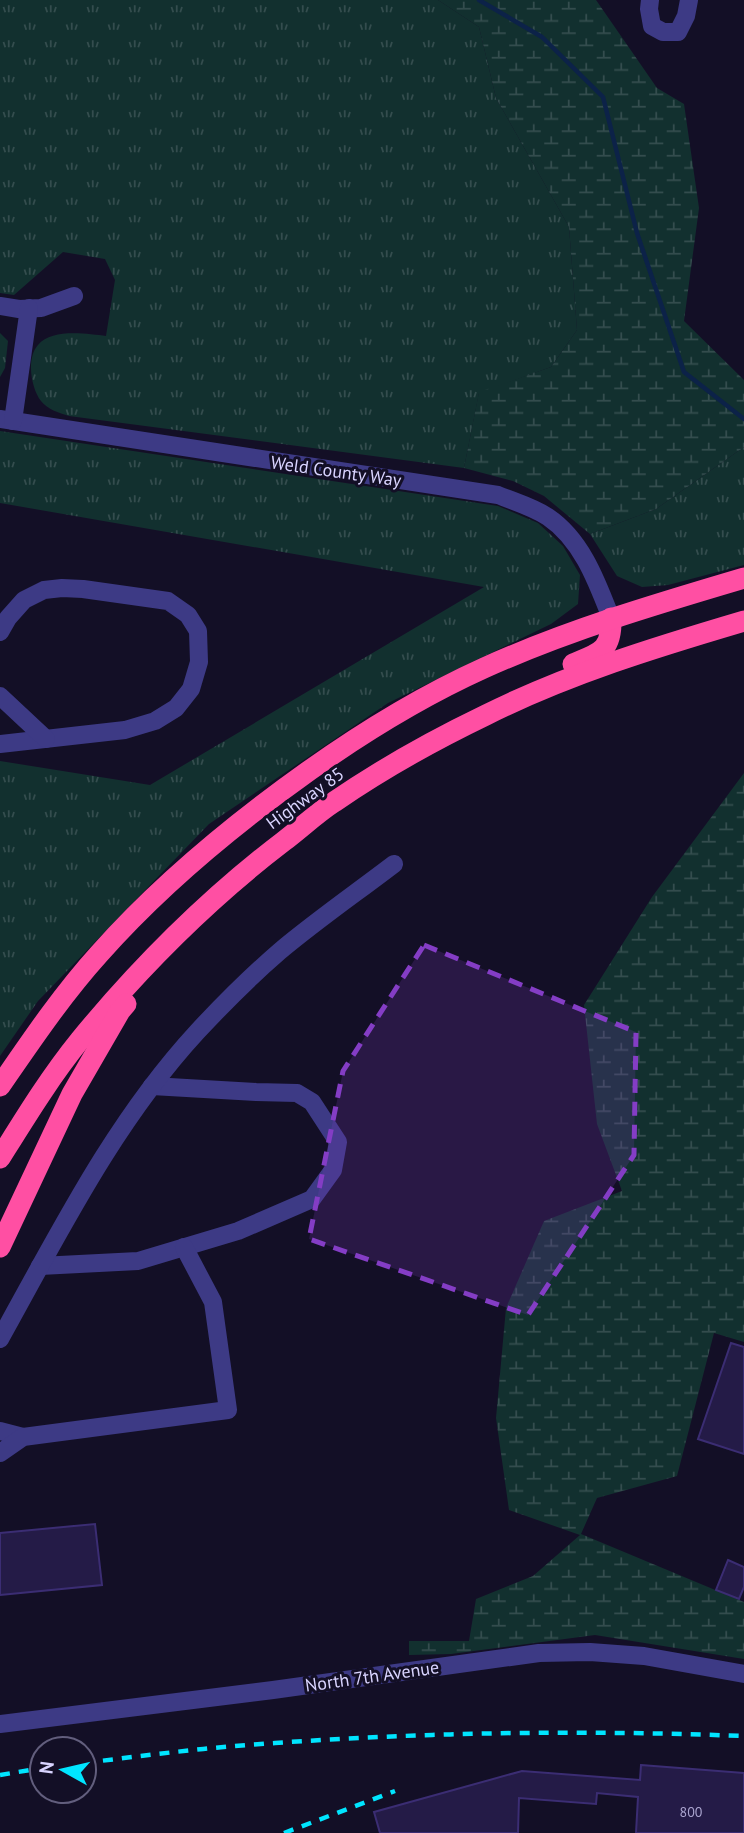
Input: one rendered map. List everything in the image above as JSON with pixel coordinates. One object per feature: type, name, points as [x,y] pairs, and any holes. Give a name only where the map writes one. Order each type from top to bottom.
[{"type":"highway","name":"Highway 85","points":[[0,1086],[51,1014],[98,955],[143,907],[236,824],[354,739],[415,702],[483,668],[611,618],[744,578]]},
{"type":"highway","points":[[396,763],[422,735],[473,706],[601,651],[612,635],[611,618]]},
{"type":"highway","name":"Highway 85","points":[[0,1158],[35,1102],[79,1041],[122,992],[184,926],[256,862],[333,802],[416,751],[487,714],[629,656],[744,621]]},
{"type":"highway","points":[[0,1247],[72,1094],[120,1011],[164,961],[184,926]]},
{"type":"street","points":[[650,0],[652,26],[663,32],[678,32],[686,16],[689,0]]},
{"type":"street","points":[[0,306],[41,308],[74,296]]},
{"type":"street","points":[[6,420],[29,308]]},
{"type":"street","name":"Weld County Way","points":[[6,420],[498,495],[531,507],[550,518],[566,533],[593,572],[611,618]]},
{"type":"street","points":[[0,632],[24,600],[44,590],[62,588],[168,601],[188,615],[198,631],[199,662],[191,689],[176,708],[155,721],[125,730],[0,744]]},
{"type":"street","points":[[0,696],[46,739]]},
{"type":"street","points":[[0,1339],[85,1185],[126,1120],[152,1086],[196,1033],[280,951],[394,863]]},
{"type":"street","points":[[40,1266],[138,1261],[238,1231],[312,1199],[333,1170],[338,1142],[312,1102],[297,1093],[152,1086]]},
{"type":"street","points":[[0,1430],[23,1437],[228,1410],[213,1302],[184,1247]]},
{"type":"street","points":[[0,1453],[23,1437]]},
{"type":"street","name":"North 7th Avenue","points":[[0,1724],[539,1653],[590,1651],[645,1656],[744,1674]]},
{"type":"highlighted area","points":[[424,945],[636,1032],[634,1155],[528,1315],[309,1239],[343,1071]]},
{"type":"green space","points":[[0,0],[438,0],[479,27],[496,98],[569,227],[577,330],[551,367],[479,393],[464,468],[69,416],[50,408],[41,401],[32,381],[34,351],[44,340],[61,334],[106,336],[115,280],[105,259],[63,252],[14,295],[0,293]]},
{"type":"green space","points":[[438,0],[596,0],[657,88],[684,104],[699,208],[684,321],[744,380],[744,447],[656,509],[590,534],[544,496],[513,481],[464,468],[479,392],[551,367],[577,330],[569,227],[496,98],[479,27]]},
{"type":"green space","points":[[0,333],[8,341],[5,368],[0,377]]},
{"type":"green space","points":[[0,431],[498,506],[538,523],[563,546],[580,575],[578,604],[551,624],[388,703],[209,824],[38,1001],[0,1056],[0,761],[150,785],[484,587],[0,503]]},
{"type":"green space","points":[[744,447],[744,565],[668,585],[642,587],[617,576],[590,534],[656,509]]},
{"type":"green space","points":[[744,773],[744,1342],[714,1333],[677,1476],[597,1498],[581,1534],[744,1602],[744,1659],[595,1635],[451,1654],[409,1655],[409,1641],[469,1641],[476,1599],[533,1576],[580,1535],[509,1510],[496,1418],[506,1308],[544,1221],[622,1191],[597,1124],[584,1005],[652,897]]},
{"type":"building","points":[[731,1343],[744,1347],[744,1454],[698,1439]]},
{"type":"building","points":[[95,1524],[102,1585],[0,1595],[0,1533]]},
{"type":"building","points":[[728,1560],[744,1567],[744,1587],[739,1599],[716,1590]]},
{"type":"building","points":[[641,1765],[744,1773],[744,1833],[636,1833],[638,1797],[597,1793],[596,1804],[519,1798],[518,1833],[380,1833],[374,1812],[522,1771],[640,1780]]},
{"type":"waterway","points":[[479,0],[542,37],[603,97],[637,233],[684,372],[744,419]]},
{"type":"railway","points":[[98,1761],[227,1747],[392,1736],[568,1733],[744,1736]]},
{"type":"railway","points":[[0,1775],[28,1770]]},
{"type":"railway","points":[[284,1833],[395,1791]]}]
